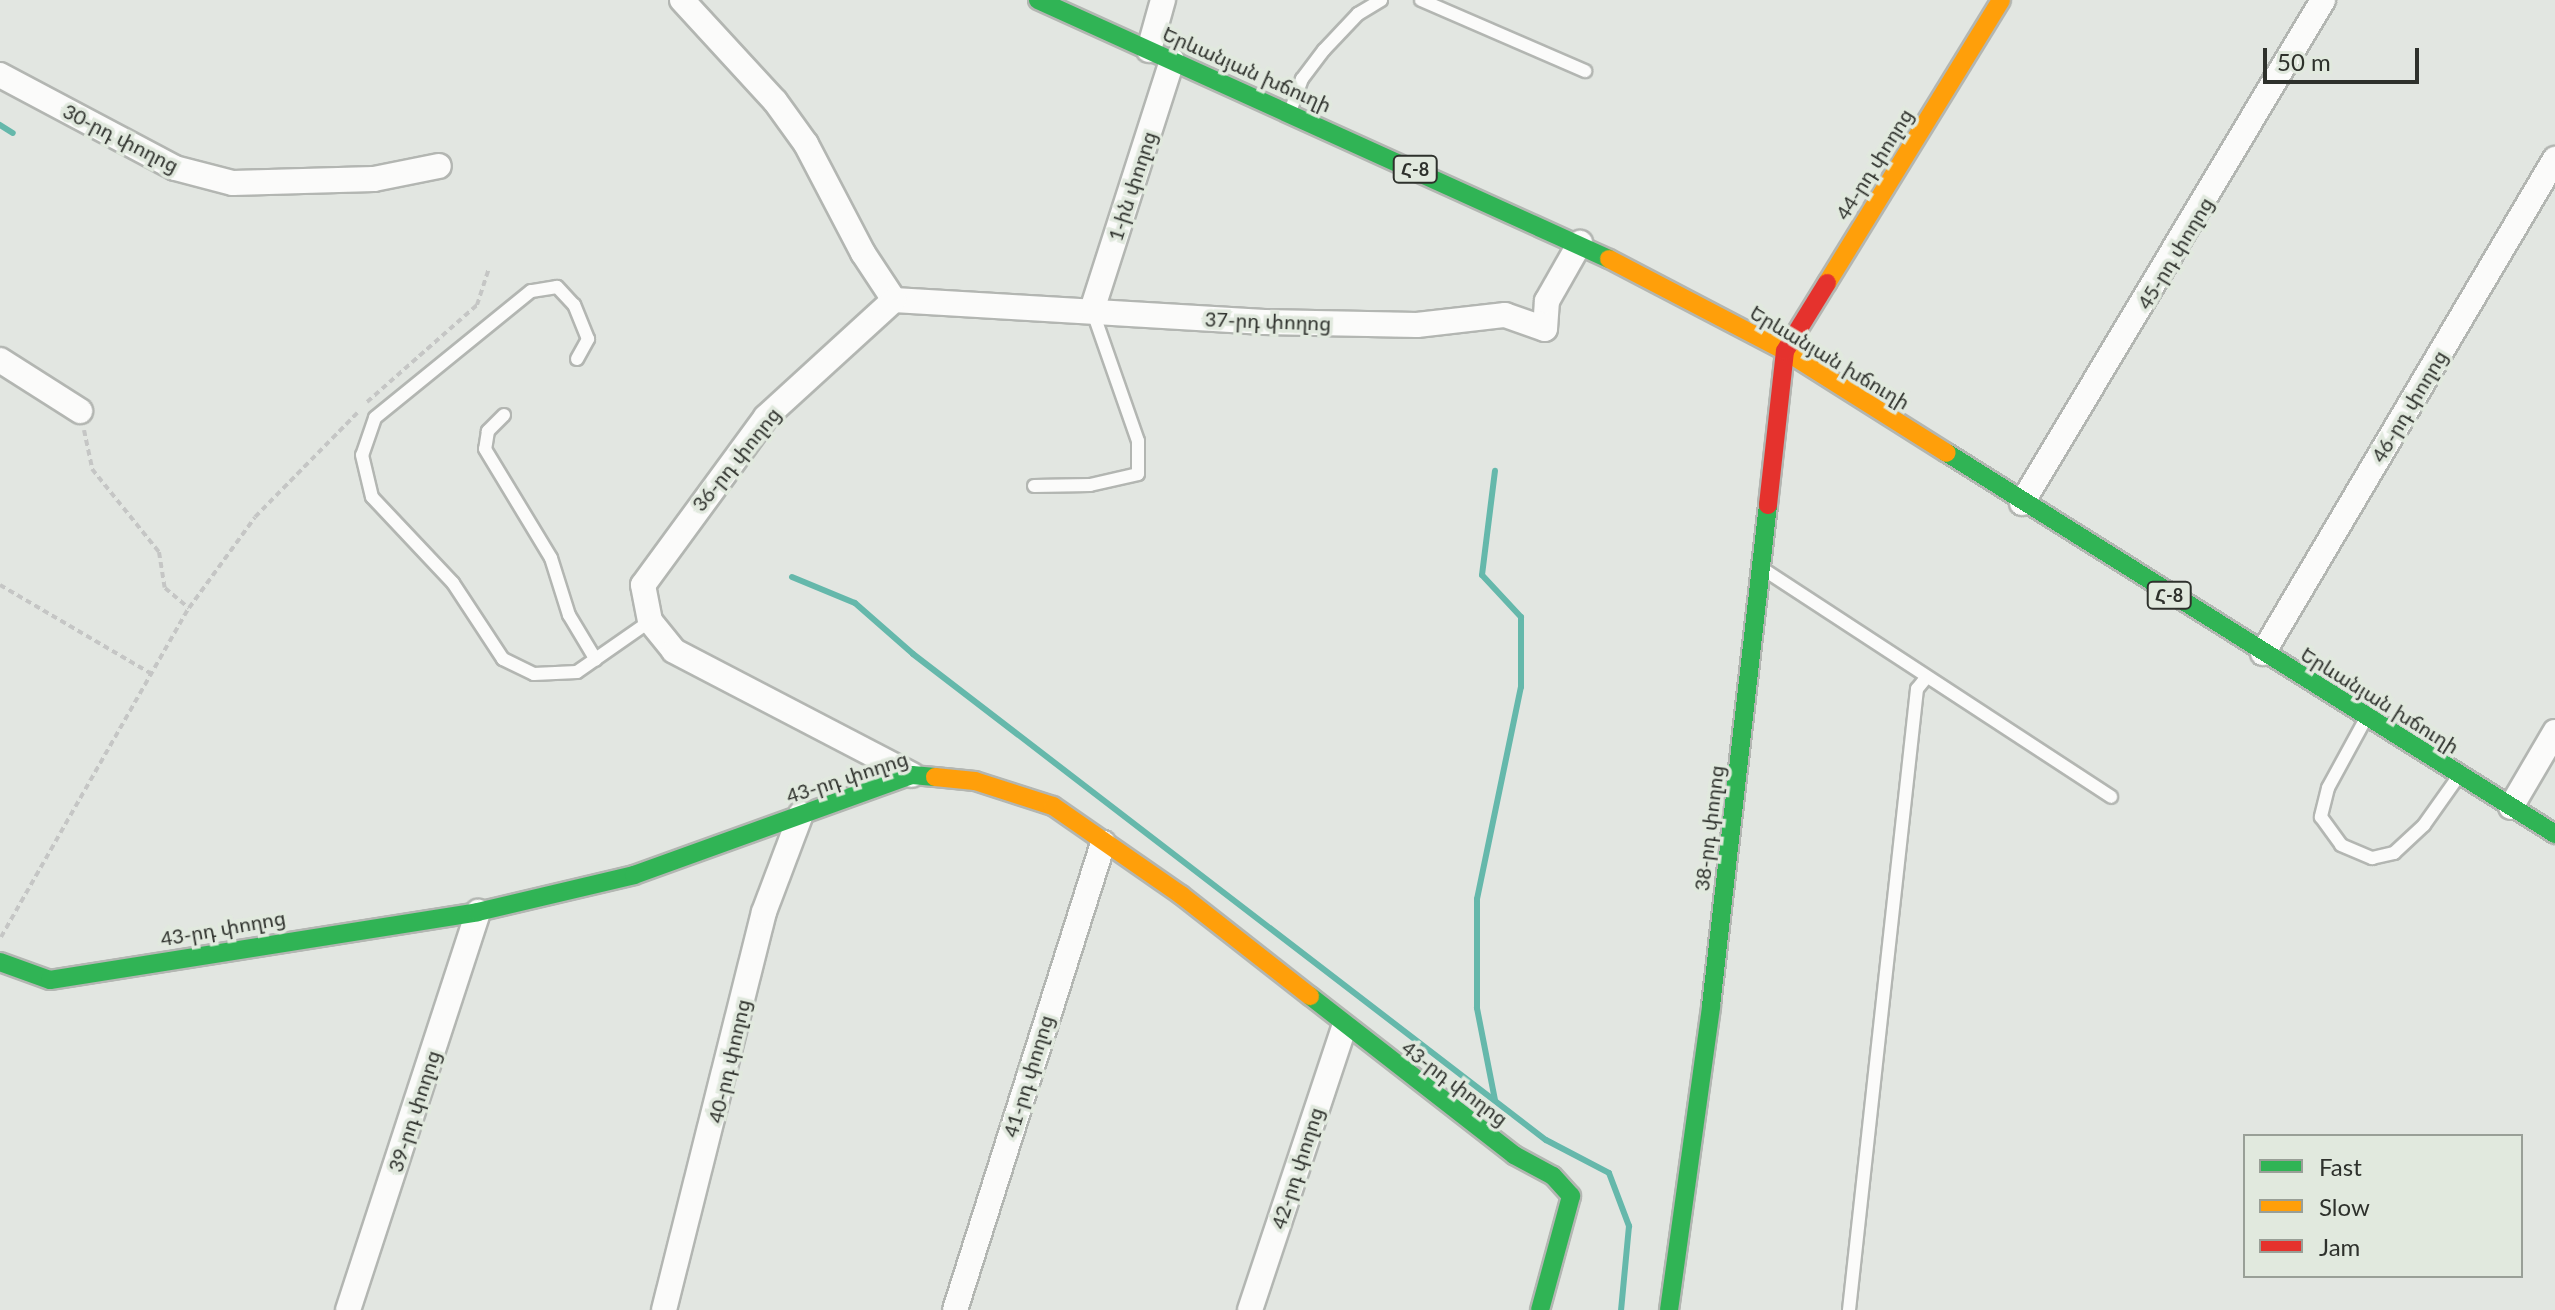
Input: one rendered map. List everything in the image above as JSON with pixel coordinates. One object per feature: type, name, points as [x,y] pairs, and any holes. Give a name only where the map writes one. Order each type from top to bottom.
[{"type":"street","points":[[682,0],[775,101],[806,144],[863,253],[894,300]]},
{"type":"street","name":"Երևանյան խճուղի","points":[[1038,0],[1580,243],[1785,351],[2022,503],[2555,834]]},
{"type":"street","points":[[1149,50],[1163,0]]},
{"type":"street","name":"44-րդ փողոց","points":[[1785,351],[2001,0]]},
{"type":"street","name":"45-րդ փողոց","points":[[2022,503],[2323,0]]},
{"type":"street","name":"1-ին փողոց","points":[[1092,310],[1172,61]]},
{"type":"street","name":"30-րդ փողոց","points":[[0,75],[175,168],[233,183],[374,179],[439,166]]},
{"type":"street","name":"46-րդ փողոց","points":[[2263,653],[2555,159]]},
{"type":"street","name":"37-րդ փողոց","points":[[894,300],[1264,322],[1417,325],[1505,315],[1545,329],[1547,301],[1580,243]]},
{"type":"street","name":"36-րդ փողոց","points":[[650,621],[643,585],[766,417],[894,300]]},
{"type":"street","name":"38-րդ փողոց","points":[[1669,1310],[1711,1006],[1785,351]]},
{"type":"street","points":[[0,360],[80,411]]},
{"type":"street","points":[[650,621],[674,651],[912,775]]},
{"type":"street","points":[[2511,807],[2555,732]]},
{"type":"street","name":"43-րդ փողոց","points":[[0,962],[50,980],[478,912],[634,875],[912,775],[975,781],[1053,806],[1181,895],[1344,1027],[1514,1155],[1553,1176],[1571,1196],[1540,1310]]},
{"type":"street","name":"40-րդ փողոց","points":[[664,1310],[764,912],[801,814]]},
{"type":"street","name":"41-րդ փողոց","points":[[955,1310],[1103,843]]},
{"type":"street","name":"39-րդ փողոց","points":[[348,1310],[478,912]]},
{"type":"street","name":"42-րդ փողոց","points":[[1250,1310],[1344,1027]]},
{"type":"lane","points":[[1290,112],[1302,79],[1324,50],[1358,14],[1381,0]]},
{"type":"lane","points":[[1421,0],[1585,71]]},
{"type":"lane","points":[[577,359],[588,339],[574,305],[557,287],[531,291],[399,394],[375,418],[362,455],[372,497],[453,583],[503,659],[534,674],[577,672],[650,621]]},
{"type":"lane","points":[[1034,486],[1090,485],[1138,474],[1138,441],[1092,310]]},
{"type":"lane","points":[[504,415],[488,431],[485,449],[551,558],[569,615],[596,660]]},
{"type":"lane","points":[[1761,567],[2111,797]]},
{"type":"lane","points":[[1849,1310],[1917,689],[1926,678]]},
{"type":"lane","points":[[2366,717],[2328,788],[2321,817],[2341,845],[2372,858],[2394,853],[2424,825],[2459,775]]},
{"type":"path","points":[[0,939],[189,608],[255,517],[405,364],[477,305],[489,268]]},
{"type":"path","points":[[80,411],[92,469],[159,552],[165,588],[189,608]]},
{"type":"path","points":[[0,585],[150,673]]},
{"type":"waterway","points":[[0,125],[13,133]]},
{"type":"waterway","points":[[1495,471],[1482,575],[1521,617],[1521,687],[1477,899],[1477,1008],[1495,1100]]},
{"type":"waterway","points":[[792,577],[855,603],[913,654],[1546,1140],[1609,1173],[1629,1226],[1621,1310]]},
{"type":"traffic: fast","points":[[1038,0],[1609,259]]},
{"type":"traffic: fast","points":[[1947,453],[2555,834]]},
{"type":"traffic: fast","points":[[1669,1310],[1711,1006],[1768,505]]},
{"type":"traffic: fast","points":[[0,962],[50,980],[478,912],[634,875],[912,775],[935,777]]},
{"type":"traffic: fast","points":[[1310,996],[1514,1155],[1553,1176],[1571,1196],[1540,1310]]},
{"type":"traffic: slow","points":[[1827,283],[2001,0]]},
{"type":"traffic: slow","points":[[1609,259],[1785,351],[1947,453]]},
{"type":"traffic: slow","points":[[935,777],[975,781],[1053,806],[1181,895],[1310,996]]},
{"type":"traffic: jam","points":[[1768,505],[1785,351],[1827,283]]}]
